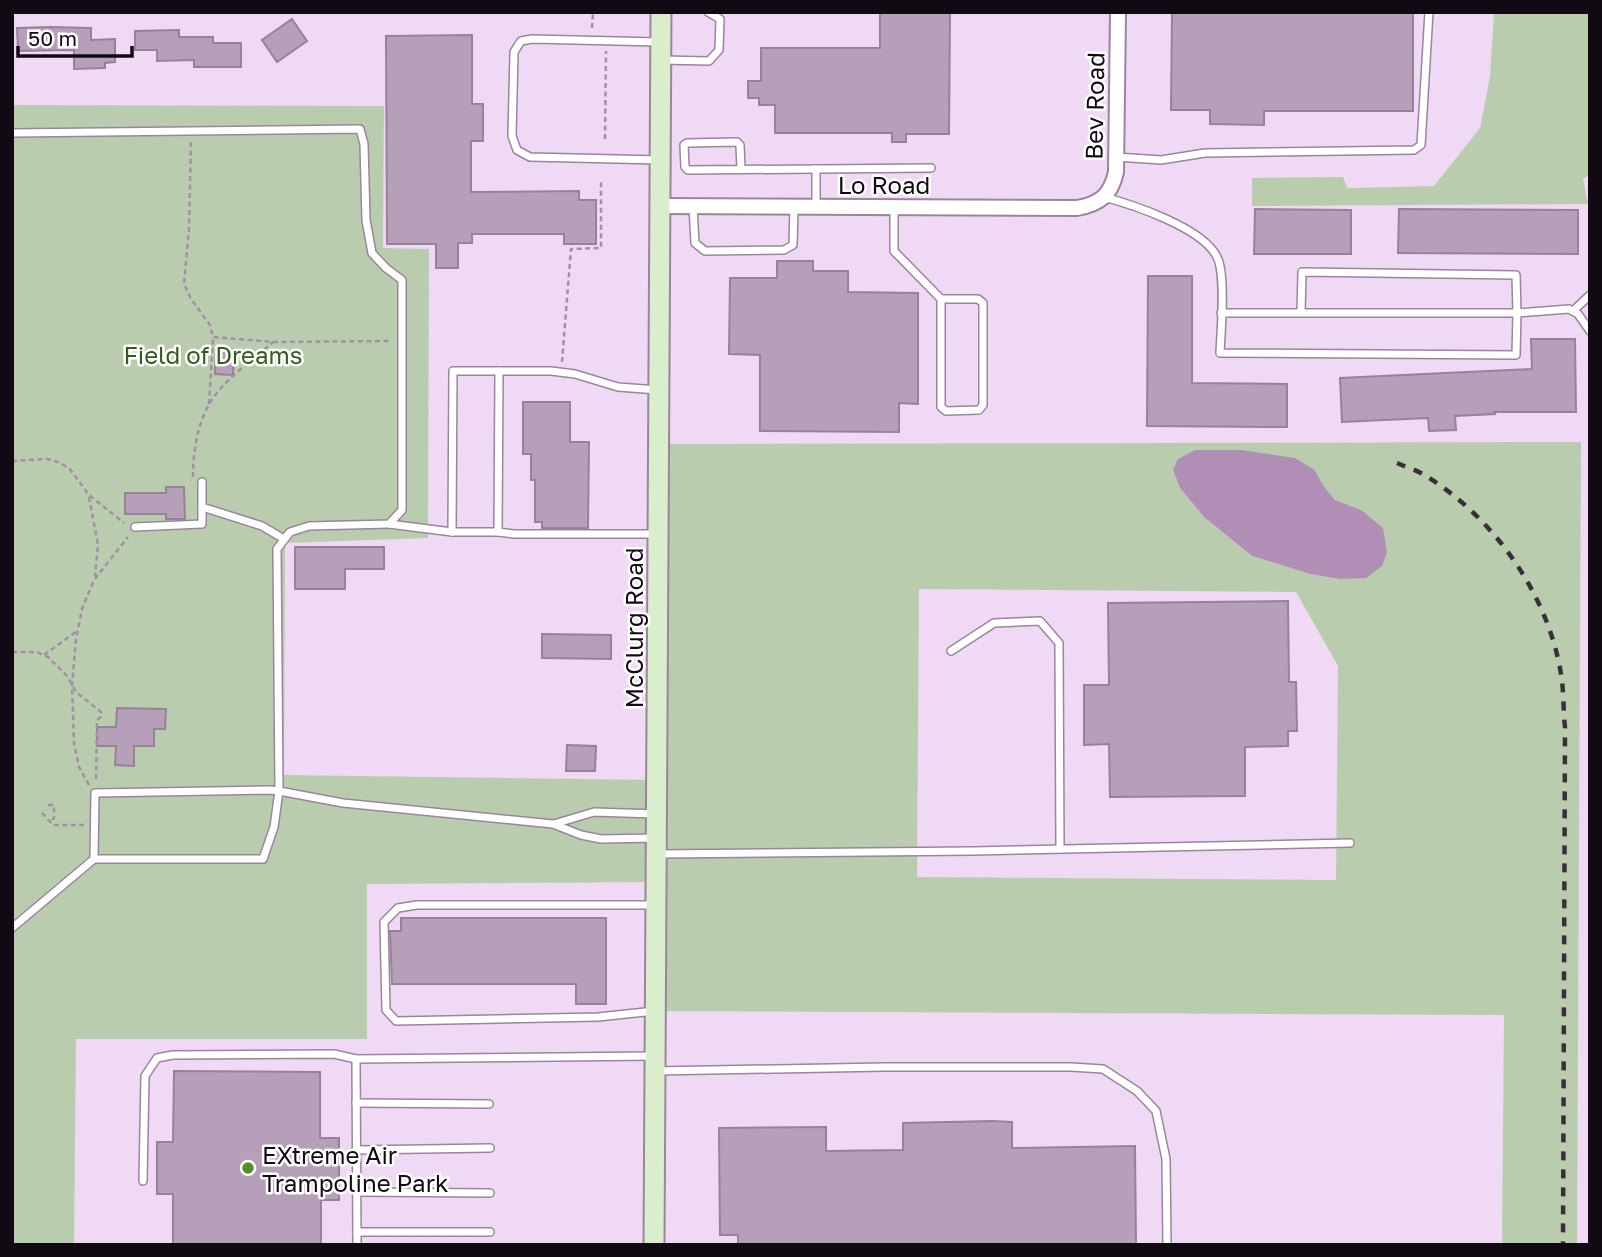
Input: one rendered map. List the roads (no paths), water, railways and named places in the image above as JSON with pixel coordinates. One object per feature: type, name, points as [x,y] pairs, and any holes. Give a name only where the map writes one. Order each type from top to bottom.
[{"type":"street","name":"McClurg Road","points":[[654,1245],[661,12]]},
{"type":"street","name":"Bev Road","points":[[1104,197],[1114,182],[1116,156],[1118,12]]},
{"type":"street","name":"Lo Road","points":[[660,206],[1077,208],[1091,206],[1104,197]]},
{"type":"lane","points":[[661,160],[530,157],[517,150],[512,136],[514,52],[521,41],[532,39],[661,51],[709,61],[719,50],[720,19],[708,12]]},
{"type":"lane","points":[[1116,156],[1161,160],[1205,153],[1413,150],[1421,145],[1429,12]]},
{"type":"lane","points":[[12,133],[360,128],[364,144],[366,220],[372,253],[402,280],[402,510],[389,524]]},
{"type":"lane","points":[[741,169],[740,145],[737,142],[684,145],[685,167],[688,170],[931,168]]},
{"type":"lane","points":[[816,169],[816,206]]},
{"type":"lane","points":[[1104,197],[1126,203],[1196,234],[1210,247],[1218,258],[1222,277],[1220,354],[1516,355],[1516,275],[1302,272],[1301,313]]},
{"type":"lane","points":[[694,206],[695,243],[705,251],[718,251],[784,250],[793,244],[793,206]]},
{"type":"lane","points":[[894,207],[894,251],[941,299],[941,407],[946,411],[979,410],[983,405],[983,303],[978,299],[941,299]]},
{"type":"lane","points":[[1573,311],[1590,295]]},
{"type":"lane","points":[[1221,313],[1517,313],[1569,309],[1578,314],[1590,331]]},
{"type":"lane","points":[[452,532],[453,371],[575,374],[618,387],[659,390]]},
{"type":"lane","points":[[498,532],[499,371]]},
{"type":"lane","points":[[135,527],[202,524],[202,482]]},
{"type":"lane","points":[[202,507],[262,526],[284,539]]},
{"type":"lane","points":[[12,928],[94,859],[263,859],[274,827],[279,791],[277,549],[290,532],[309,526],[389,524],[452,532],[657,534]]},
{"type":"lane","points":[[951,651],[994,623],[1040,621],[1059,643],[1060,849]]},
{"type":"lane","points":[[94,859],[95,793],[270,790],[343,803],[553,824],[581,835],[656,846],[1060,849],[1350,844]]},
{"type":"lane","points":[[553,824],[594,812],[656,814]]},
{"type":"lane","points":[[655,1011],[598,1017],[396,1021],[386,1010],[384,922],[398,908],[417,905],[656,905]]},
{"type":"lane","points":[[143,1181],[145,1076],[157,1058],[173,1055],[334,1054],[356,1059],[1103,1069],[1137,1091],[1156,1111],[1166,1159],[1167,1245]]},
{"type":"lane","points":[[356,1059],[357,1245]]},
{"type":"lane","points":[[356,1103],[489,1104]]},
{"type":"lane","points":[[356,1150],[490,1148]]},
{"type":"lane","points":[[356,1192],[490,1193]]},
{"type":"lane","points":[[357,1233],[490,1233]]},
{"type":"railway","points":[[1397,463],[1423,474],[1451,493],[1495,536],[1531,587],[1544,615],[1561,674],[1565,727],[1563,1245]]},
{"type":"place","name":"EXtreme Air Trampoline Park","points":[[248,1168]]},
{"type":"park label","name":"Field of Dreams","points":[[213,354]]}]
